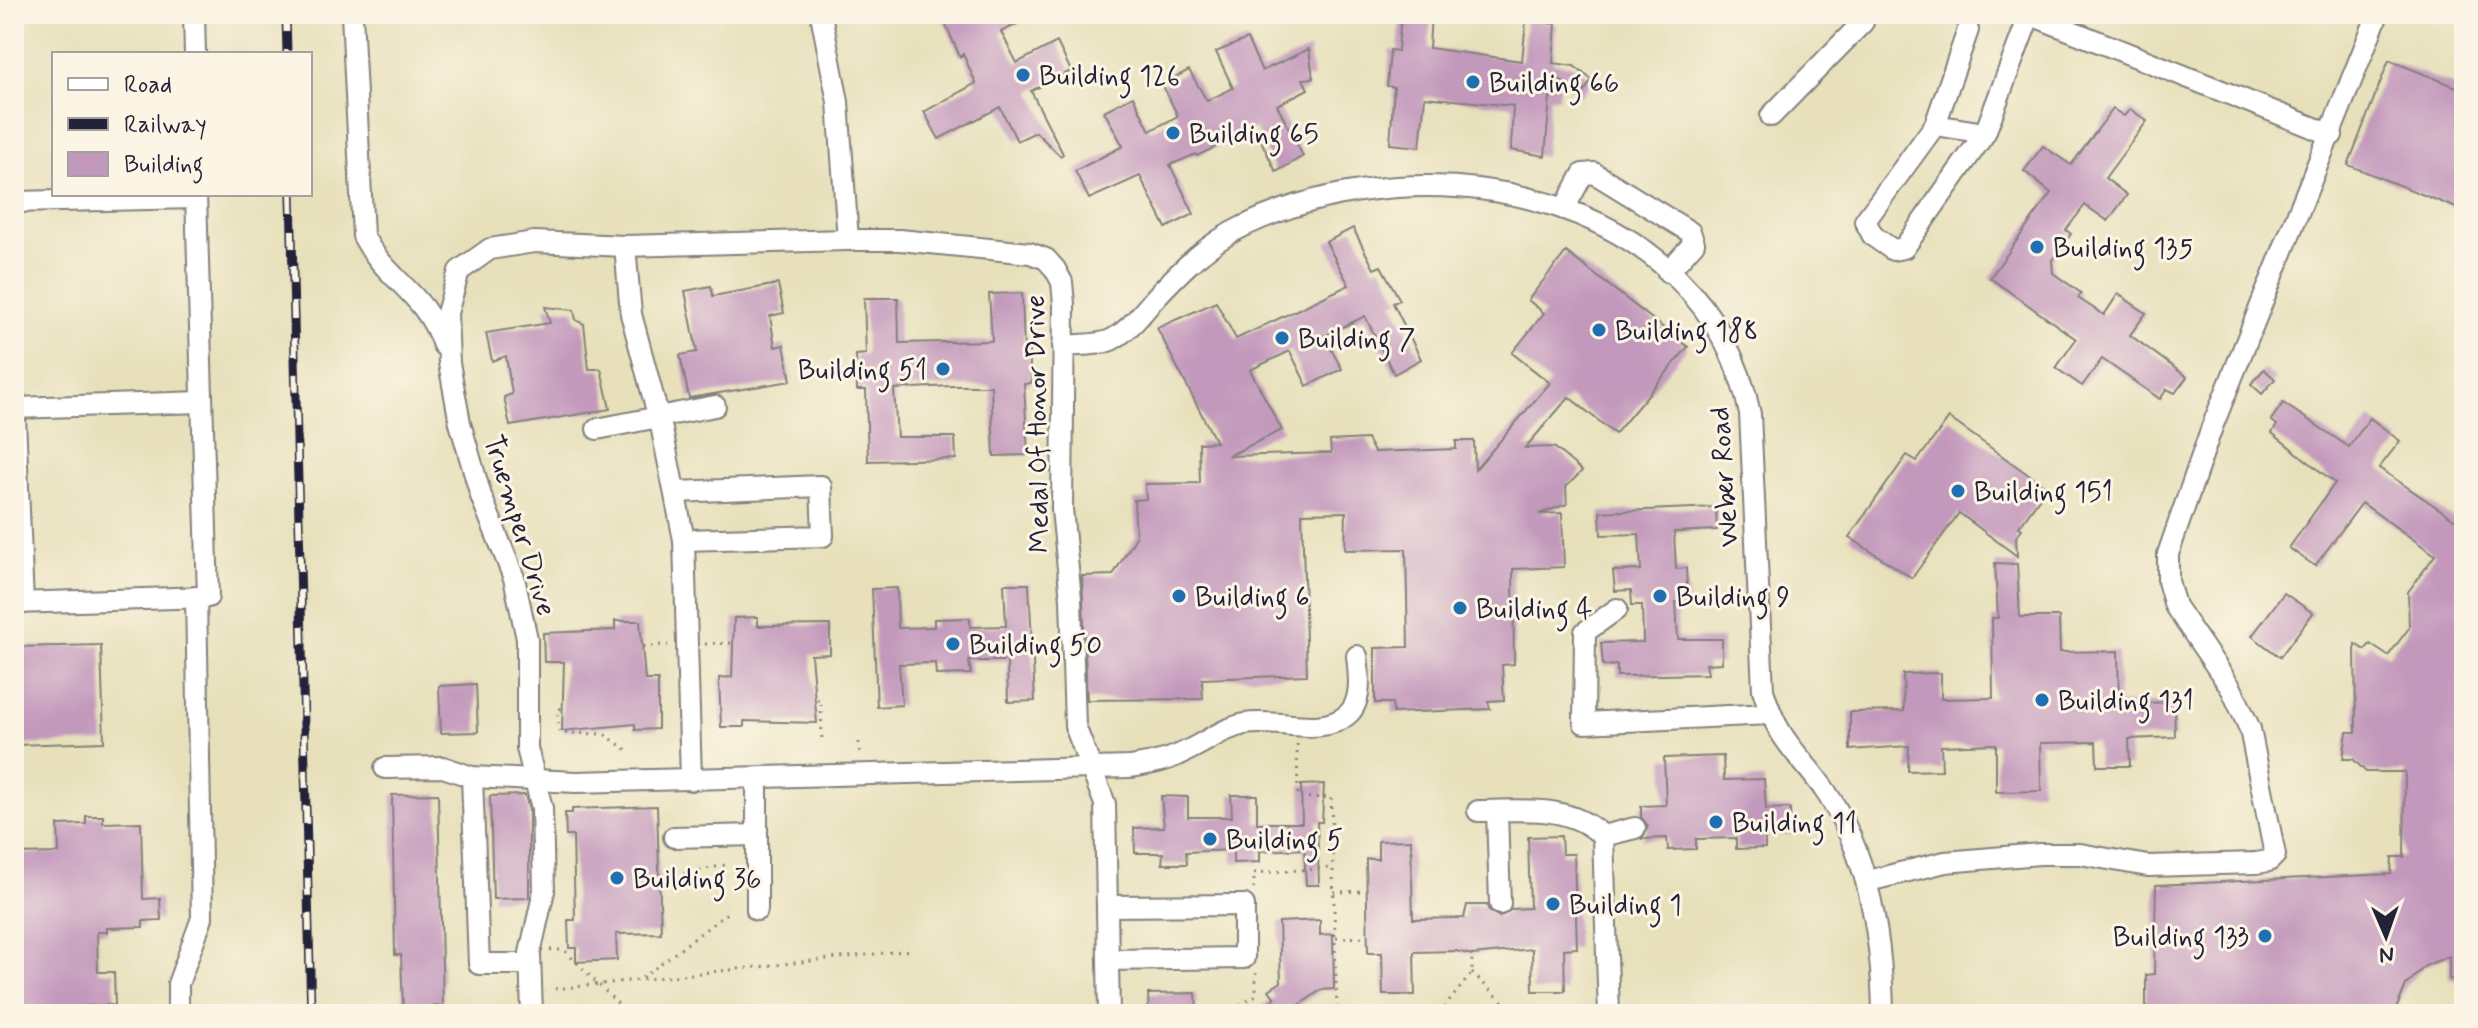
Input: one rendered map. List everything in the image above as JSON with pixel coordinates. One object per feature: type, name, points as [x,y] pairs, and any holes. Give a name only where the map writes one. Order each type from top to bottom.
[{"type":"lane","points":[[194,14],[195,52]]},
{"type":"lane","points":[[352,14],[363,236],[379,261],[405,283],[423,305],[438,331],[449,363]]},
{"type":"lane","points":[[821,14],[838,102],[848,240]]},
{"type":"lane","points":[[1771,116],[1863,22],[1862,14]]},
{"type":"lane","points":[[1968,30],[1935,125],[1865,221],[1873,236],[1893,250],[1904,248],[1985,133],[2030,14],[2332,135]]},
{"type":"lane","points":[[1868,881],[1945,862],[1990,857],[2080,854],[2148,866],[2256,863],[2269,861],[2275,855],[2250,729],[2231,688],[2175,606],[2168,581],[2168,554],[2212,427],[2332,135],[2378,14]]},
{"type":"lane","points":[[1935,125],[1985,133]]},
{"type":"lane","points":[[1564,209],[1583,174],[1594,173],[1690,232],[1694,243],[1668,272]]},
{"type":"lane","name":"Weber Road","points":[[1063,346],[1113,339],[1213,243],[1275,213],[1331,194],[1397,184],[1487,189],[1564,209],[1614,234],[1694,293],[1730,346],[1743,380],[1754,464],[1763,690],[1770,714],[1786,746],[1826,793],[1868,881],[1883,976],[1883,1014]]},
{"type":"lane","points":[[14,202],[196,196],[202,402],[202,918],[178,984],[178,1014]]},
{"type":"lane","name":"Truemper Drive","points":[[532,1014],[544,891],[542,808],[538,782],[527,748],[527,639],[514,578],[481,496],[460,423],[446,341],[452,292],[459,271],[475,257],[503,245],[534,242],[625,246],[848,240]]},
{"type":"lane","name":"Medal Of Honor Drive","points":[[848,240],[900,240],[1030,253],[1046,259],[1062,282],[1062,509],[1071,599],[1075,726],[1105,804],[1109,1014]]},
{"type":"lane","points":[[625,246],[631,314],[659,418],[684,540],[691,780]]},
{"type":"lane","points":[[14,395],[18,603],[202,597]]},
{"type":"lane","points":[[14,408],[202,402]]},
{"type":"lane","points":[[597,429],[715,406]]},
{"type":"lane","points":[[676,492],[821,486],[823,536],[684,540]]},
{"type":"lane","points":[[1617,609],[1585,632],[1584,723],[1770,714]]},
{"type":"lane","points":[[385,768],[443,767],[472,777],[538,782],[757,778],[1157,763],[1245,724],[1323,725],[1336,721],[1347,715],[1355,704],[1359,679],[1357,656]]},
{"type":"lane","points":[[472,777],[479,964],[537,957]]},
{"type":"lane","points":[[757,778],[757,910]]},
{"type":"lane","points":[[1500,904],[1488,811],[1561,812],[1589,822],[1603,836],[1609,1014]]},
{"type":"lane","points":[[1603,836],[1635,828]]},
{"type":"lane","points":[[674,837],[757,835]]},
{"type":"lane","points":[[1107,906],[1244,905],[1244,958],[1108,960]]},
{"type":"path","points":[[697,644],[731,643]]},
{"type":"path","points":[[643,646],[675,644]]},
{"type":"path","points":[[817,700],[821,700],[822,743]]},
{"type":"path","points":[[561,708],[557,712],[560,733],[597,732],[627,750]]},
{"type":"path","points":[[1297,733],[1298,798],[1331,797],[1337,1014]]},
{"type":"path","points":[[668,877],[730,864]]},
{"type":"path","points":[[1254,873],[1333,868]]},
{"type":"path","points":[[1334,892],[1366,891]]},
{"type":"path","points":[[639,980],[731,910]]},
{"type":"path","points":[[1336,938],[1367,937]]},
{"type":"path","points":[[537,957],[564,950],[628,1014]]},
{"type":"path","points":[[555,989],[912,950]]},
{"type":"path","points":[[1439,1014],[1472,973],[1472,955]]},
{"type":"path","points":[[1472,973],[1515,1013]]},
{"type":"building","name":"Building 126","points":[[941,14],[1037,14],[1001,32],[1017,63],[1057,42],[1071,71],[1031,91],[1063,154],[1060,156],[1036,132],[1017,141],[1000,107],[939,139],[924,112],[976,83],[963,54],[960,57]]},
{"type":"building","name":"Building 66","points":[[1401,14],[1431,14],[1429,48],[1522,61],[1526,21],[1556,24],[1553,63],[1574,66],[1592,80],[1581,96],[1560,80],[1558,98],[1550,97],[1545,156],[1511,150],[1513,106],[1425,97],[1420,147],[1390,144],[1394,87],[1387,86],[1390,50],[1398,51]]},
{"type":"building","name":"Building 65","points":[[1247,39],[1262,71],[1309,49],[1313,78],[1303,79],[1308,89],[1277,105],[1303,156],[1276,172],[1255,128],[1197,156],[1170,165],[1194,214],[1166,228],[1140,176],[1089,199],[1075,171],[1123,146],[1104,111],[1133,96],[1150,131],[1178,116],[1162,84],[1189,70],[1207,101],[1233,88],[1216,52]]},
{"type":"building","points":[[2389,60],[2464,90],[2464,211],[2348,165]]},
{"type":"building","name":"Building 135","points":[[2113,109],[2124,116],[2130,109],[2147,121],[2105,178],[2127,195],[2108,221],[2085,205],[2066,230],[2071,234],[2052,260],[2053,273],[2081,293],[2078,298],[2104,315],[2118,294],[2146,313],[2130,335],[2187,377],[2175,393],[2167,389],[2160,399],[2102,359],[2082,386],[2056,368],[2076,339],[1990,278],[2051,193],[2024,171],[2043,146],[2071,165]]},
{"type":"building","points":[[1353,228],[1374,269],[1381,266],[1400,300],[1393,303],[1421,359],[1394,374],[1365,316],[1324,336],[1342,369],[1307,386],[1290,351],[1250,370],[1282,430],[1228,456],[1331,453],[1330,441],[1367,439],[1374,452],[1456,449],[1456,441],[1474,441],[1475,470],[1550,383],[1512,353],[1544,313],[1528,300],[1566,252],[1688,347],[1615,434],[1569,397],[1525,448],[1554,447],[1582,471],[1566,487],[1567,504],[1539,514],[1562,513],[1564,567],[1513,569],[1514,664],[1502,665],[1504,700],[1488,701],[1490,709],[1393,713],[1392,703],[1375,703],[1375,648],[1408,647],[1406,549],[1345,550],[1346,512],[1302,513],[1307,675],[1202,679],[1203,699],[1087,700],[1082,576],[1113,575],[1136,537],[1134,500],[1146,499],[1145,484],[1200,483],[1199,443],[1216,442],[1157,328],[1216,302],[1236,339],[1349,285],[1326,242]]},
{"type":"building","points":[[778,284],[784,313],[770,316],[775,347],[784,345],[791,381],[689,398],[680,355],[697,352],[685,291],[711,286],[713,296]]},
{"type":"building","name":"Building 51","points":[[1022,293],[1024,349],[1029,348],[1031,383],[1024,384],[1028,455],[994,456],[991,386],[952,386],[894,389],[897,437],[955,437],[956,459],[868,461],[866,390],[857,390],[856,355],[866,354],[864,298],[898,298],[899,343],[992,341],[989,294]]},
{"type":"building","points":[[545,307],[574,310],[576,320],[584,324],[589,369],[601,369],[610,409],[510,426],[504,397],[512,394],[506,356],[492,361],[486,333],[550,323]]},
{"type":"building","points":[[2264,369],[2275,379],[2262,394],[2251,384]]},
{"type":"building","points":[[2283,403],[2349,447],[2370,418],[2400,441],[2379,468],[2454,519],[2464,518],[2464,981],[2449,979],[2449,956],[2425,966],[2406,985],[2394,1014],[2194,1014],[2194,1010],[2146,1009],[2146,975],[2154,974],[2156,885],[2391,874],[2392,857],[2404,857],[2405,772],[2366,772],[2353,759],[2343,759],[2347,732],[2356,732],[2355,644],[2365,650],[2370,644],[2388,656],[2409,628],[2408,592],[2435,555],[2362,503],[2315,566],[2289,548],[2335,483],[2272,433],[2277,425],[2271,420]]},
{"type":"building","name":"Building 151","points":[[1949,418],[2047,488],[2019,527],[2022,529],[2016,537],[2017,556],[1959,513],[1912,578],[1849,537],[1907,455],[1917,461]]},
{"type":"building","name":"Building 9","points":[[1716,507],[1717,530],[1674,532],[1676,569],[1686,568],[1688,602],[1676,602],[1678,639],[1722,639],[1722,663],[1706,664],[1708,674],[1617,676],[1617,665],[1603,666],[1601,643],[1643,642],[1642,605],[1632,605],[1631,590],[1615,591],[1613,571],[1641,570],[1639,534],[1601,535],[1600,512]]},
{"type":"building","name":"Building 131","points":[[1995,563],[2017,564],[2020,617],[2059,617],[2060,652],[2118,651],[2119,704],[2174,702],[2175,737],[2129,739],[2130,766],[2097,766],[2096,742],[2040,743],[2041,791],[1996,792],[1996,744],[1941,746],[1942,770],[1908,771],[1909,746],[1850,750],[1850,712],[1904,711],[1903,674],[1941,673],[1941,699],[1993,698],[1992,618],[1998,618]]},
{"type":"building","name":"Building 50","points":[[1004,584],[1029,584],[1035,701],[1008,702],[1007,661],[969,661],[971,674],[936,675],[935,663],[899,664],[902,705],[877,707],[872,589],[897,588],[898,628],[934,627],[934,619],[970,618],[970,627],[1006,626]]},
{"type":"building","points":[[2284,593],[2313,613],[2280,657],[2252,636]]},
{"type":"building","points":[[758,617],[758,626],[830,625],[830,654],[811,655],[817,723],[744,721],[744,727],[721,727],[719,678],[732,677],[734,618]]},
{"type":"building","points":[[615,621],[640,621],[645,680],[658,680],[658,729],[635,730],[635,724],[562,731],[564,662],[544,662],[543,633],[615,630]]},
{"type":"building","points":[[101,645],[104,742],[14,745],[14,647]]},
{"type":"building","points":[[476,684],[478,732],[441,733],[439,686]]},
{"type":"building","name":"Building 11","points":[[1723,756],[1724,780],[1764,779],[1766,809],[1790,808],[1791,835],[1765,836],[1765,848],[1736,849],[1736,838],[1696,839],[1696,849],[1668,850],[1667,838],[1642,839],[1648,826],[1641,817],[1641,806],[1666,805],[1664,758]]},
{"type":"building","name":"Building 5","points":[[1324,784],[1322,822],[1317,822],[1319,885],[1306,885],[1304,849],[1260,851],[1260,862],[1233,863],[1233,850],[1186,852],[1187,864],[1162,864],[1163,853],[1135,853],[1134,828],[1164,827],[1161,796],[1188,797],[1188,817],[1232,817],[1231,795],[1257,795],[1257,823],[1302,823],[1301,785]]},
{"type":"building","points":[[438,794],[443,1006],[403,1008],[401,955],[395,955],[392,795]]},
{"type":"building","points":[[525,795],[529,810],[529,898],[493,899],[490,796]]},
{"type":"building","name":"Building 36","points":[[657,806],[661,933],[616,934],[617,960],[576,962],[576,948],[569,948],[568,920],[575,920],[573,836],[566,836],[565,813],[572,813],[572,809]]},
{"type":"building","points":[[86,816],[103,816],[103,823],[141,822],[143,899],[160,898],[161,920],[143,921],[143,927],[107,928],[107,932],[97,932],[98,972],[114,972],[115,1005],[85,1006],[85,1014],[14,1014],[15,854],[59,853],[58,825],[86,824]]},
{"type":"building","name":"Building 1","points":[[1561,836],[1562,854],[1574,854],[1577,948],[1564,949],[1565,991],[1533,991],[1532,949],[1472,955],[1456,951],[1414,952],[1415,995],[1383,995],[1382,953],[1368,953],[1366,859],[1378,859],[1378,841],[1411,840],[1413,919],[1464,918],[1467,905],[1487,905],[1489,911],[1500,917],[1512,909],[1530,908],[1528,837]]},
{"type":"building","points":[[1320,920],[1320,935],[1333,934],[1334,989],[1321,990],[1298,1006],[1303,1014],[1250,1014],[1275,998],[1269,990],[1281,982],[1279,922]]},
{"type":"building","points":[[1196,993],[1197,1014],[1149,1014],[1148,994]]},
{"type":"railway","points":[[286,14],[287,52]]},
{"type":"railway","points":[[291,196],[311,1014]]},
{"type":"place","name":"Building 126","points":[[1023,75]]},
{"type":"place","name":"Building 66","points":[[1473,82]]},
{"type":"place","name":"Building 65","points":[[1173,133]]},
{"type":"place","name":"Building 135","points":[[2037,247]]},
{"type":"place","name":"Building 188","points":[[1599,330]]},
{"type":"place","name":"Building 7","points":[[1282,338]]},
{"type":"place","name":"Building 51","points":[[943,369]]},
{"type":"place","name":"Building 151","points":[[1958,491]]},
{"type":"place","name":"Building 6","points":[[1179,596]]},
{"type":"place","name":"Building 9","points":[[1660,596]]},
{"type":"place","name":"Building 4","points":[[1460,608]]},
{"type":"place","name":"Building 50","points":[[953,644]]},
{"type":"place","name":"Building 131","points":[[2042,700]]},
{"type":"place","name":"Building 11","points":[[1716,822]]},
{"type":"place","name":"Building 5","points":[[1210,839]]},
{"type":"place","name":"Building 36","points":[[617,878]]},
{"type":"place","name":"Building 1","points":[[1553,904]]},
{"type":"place","name":"Building 133","points":[[2265,936]]}]
